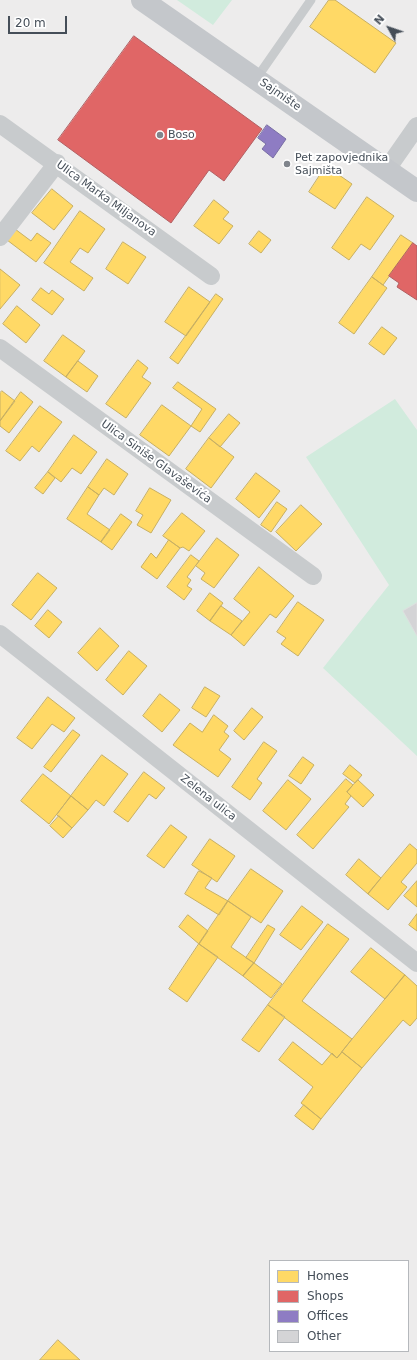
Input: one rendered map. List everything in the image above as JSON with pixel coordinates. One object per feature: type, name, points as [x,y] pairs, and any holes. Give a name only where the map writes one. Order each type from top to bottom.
[{"type":"main road","name":"Sajmište","points":[[142,0],[417,191]]},
{"type":"street","name":"Ulica Marka Miljanova","points":[[0,124],[57,163],[211,276]]},
{"type":"street","points":[[387,169],[417,126]]},
{"type":"street","points":[[0,237],[57,163]]},
{"type":"street","name":"Ulica Siniše Glavaševića","points":[[0,348],[313,576]]},
{"type":"street","name":"Zelena ulica","points":[[0,634],[417,963]]},
{"type":"lane","points":[[256,79],[310,0]]},
{"type":"green space","points":[[177,0],[232,0],[213,25]]},
{"type":"green space","points":[[395,399],[417,430],[417,756],[323,668],[389,585],[306,457]]},
{"type":"building: Homes","points":[[329,0],[335,0],[396,43],[375,73],[310,27]]},
{"type":"building: Homes","points":[[326,166],[352,184],[335,209],[309,192]]},
{"type":"building: Homes","points":[[52,189],[73,206],[54,230],[32,213]]},
{"type":"building: Homes","points":[[367,197],[394,216],[370,250],[361,244],[349,260],[332,248]]},
{"type":"building: Homes","points":[[214,200],[229,212],[223,219],[233,226],[219,244],[194,226]]},
{"type":"building: Homes","points":[[80,211],[105,229],[88,253],[80,248],[70,262],[93,278],[84,291],[44,263]]},
{"type":"building: Homes","points":[[15,229],[31,241],[37,233],[51,243],[36,262],[7,240]]},
{"type":"building: Homes","points":[[259,231],[271,240],[261,253],[249,244]]},
{"type":"building: Homes","points":[[401,235],[413,243],[383,285],[372,277]]},
{"type":"building: Homes","points":[[123,242],[146,257],[128,284],[106,269]]},
{"type":"building: Homes","points":[[0,269],[20,285],[0,309]]},
{"type":"building: Homes","points":[[372,277],[387,288],[354,334],[339,323]]},
{"type":"building: Homes","points":[[189,287],[210,302],[186,336],[165,322]]},
{"type":"building: Homes","points":[[41,288],[49,294],[52,290],[64,299],[52,315],[32,300]]},
{"type":"building: Homes","points":[[216,294],[223,299],[178,364],[170,358]]},
{"type":"building: Homes","points":[[17,306],[40,325],[26,343],[3,324]]},
{"type":"building: Homes","points":[[382,327],[397,338],[384,355],[369,344]]},
{"type":"building: Homes","points":[[63,335],[85,351],[66,377],[44,361]]},
{"type":"building: Homes","points":[[138,360],[148,368],[142,377],[151,383],[126,418],[106,404]]},
{"type":"building: Homes","points":[[78,361],[98,376],[87,392],[66,377]]},
{"type":"building: Homes","points":[[178,382],[216,409],[200,432],[191,426],[202,409],[173,388]]},
{"type":"building: Homes","points":[[2,391],[15,401],[0,421],[0,393]]},
{"type":"building: Homes","points":[[21,392],[33,402],[9,433],[0,426],[0,421]]},
{"type":"building: Homes","points":[[162,405],[191,426],[169,456],[140,435]]},
{"type":"building: Homes","points":[[40,406],[62,422],[39,452],[32,446],[20,461],[6,451]]},
{"type":"building: Homes","points":[[229,414],[240,423],[220,447],[209,438]]},
{"type":"building: Homes","points":[[74,435],[97,452],[81,474],[72,468],[61,482],[48,472]]},
{"type":"building: Homes","points":[[209,438],[234,457],[211,488],[186,469]]},
{"type":"building: Homes","points":[[107,459],[128,474],[114,495],[104,488],[99,495],[88,487]]},
{"type":"building: Homes","points":[[48,472],[55,478],[43,494],[35,488]]},
{"type":"building: Homes","points":[[256,473],[280,491],[259,518],[236,499]]},
{"type":"building: Homes","points":[[88,487],[99,495],[87,514],[110,530],[101,542],[67,519]]},
{"type":"building: Homes","points":[[150,488],[171,500],[151,533],[137,525],[143,515],[136,511]]},
{"type":"building: Homes","points":[[277,502],[287,509],[271,532],[261,525]]},
{"type":"building: Homes","points":[[301,505],[322,524],[296,551],[276,532]]},
{"type":"building: Homes","points":[[182,513],[205,531],[189,551],[183,547],[180,548],[163,536]]},
{"type":"building: Homes","points":[[121,514],[132,522],[112,550],[101,542]]},
{"type":"building: Homes","points":[[217,538],[239,555],[214,588],[201,579],[205,573],[196,566]]},
{"type":"building: Homes","points":[[169,540],[180,548],[157,579],[141,567],[151,553],[156,558]]},
{"type":"building: Homes","points":[[191,555],[199,561],[187,577],[191,580],[187,586],[192,589],[184,600],[167,587]]},
{"type":"building: Homes","points":[[259,567],[294,596],[276,618],[270,614],[244,646],[231,635],[250,612],[234,599]]},
{"type":"building: Homes","points":[[38,573],[57,588],[31,620],[12,605]]},
{"type":"building: Homes","points":[[210,593],[223,603],[210,621],[197,611]]},
{"type":"building: Homes","points":[[298,602],[324,620],[298,656],[281,644],[286,638],[277,632]]},
{"type":"building: Homes","points":[[221,606],[242,621],[231,635],[210,621]]},
{"type":"building: Homes","points":[[48,610],[62,622],[49,638],[35,626]]},
{"type":"building: Homes","points":[[100,628],[119,646],[97,671],[78,653]]},
{"type":"building: Homes","points":[[129,651],[147,666],[123,695],[106,680]]},
{"type":"building: Homes","points":[[205,687],[220,696],[206,717],[192,708]]},
{"type":"building: Homes","points":[[160,694],[180,710],[162,732],[143,716]]},
{"type":"building: Homes","points":[[48,697],[75,718],[64,732],[52,724],[32,749],[17,738]]},
{"type":"building: Homes","points":[[252,708],[263,717],[244,740],[234,731]]},
{"type":"building: Homes","points":[[214,715],[228,726],[224,732],[229,736],[219,750],[231,759],[218,777],[173,745],[190,723],[202,732]]},
{"type":"building: Homes","points":[[73,730],[80,735],[51,772],[44,767]]},
{"type":"building: Homes","points":[[264,742],[277,751],[257,779],[262,783],[250,800],[232,787]]},
{"type":"building: Homes","points":[[102,755],[128,774],[104,806],[96,800],[88,810],[71,796]]},
{"type":"building: Homes","points":[[303,757],[314,765],[301,784],[289,776]]},
{"type":"building: Homes","points":[[350,765],[362,775],[355,783],[343,774]]},
{"type":"building: Homes","points":[[144,772],[165,788],[156,799],[149,794],[128,822],[114,812]]},
{"type":"building: Homes","points":[[43,774],[71,796],[49,824],[21,801]]},
{"type":"building: Homes","points":[[346,779],[353,785],[347,792],[351,796],[345,804],[349,807],[313,849],[297,835]]},
{"type":"building: Homes","points":[[288,780],[311,799],[286,830],[263,811]]},
{"type":"building: Homes","points":[[358,780],[374,795],[363,807],[347,792]]},
{"type":"building: Homes","points":[[71,796],[88,810],[72,828],[57,815]]},
{"type":"building: Homes","points":[[59,816],[72,828],[63,838],[50,826]]},
{"type":"building: Homes","points":[[171,825],[187,837],[164,868],[147,856]]},
{"type":"building: Homes","points":[[210,839],[235,856],[217,882],[192,865]]},
{"type":"building: Homes","points":[[410,844],[417,850],[417,863],[401,882],[407,887],[388,910],[368,894]]},
{"type":"building: Homes","points":[[359,859],[381,878],[368,894],[346,875]]},
{"type":"building: Homes","points":[[251,869],[283,891],[261,923],[228,901]]},
{"type":"building: Homes","points":[[199,871],[212,878],[205,888],[228,901],[219,915],[185,894]]},
{"type":"building: Homes","points":[[417,881],[417,907],[404,896]]},
{"type":"building: Homes","points":[[228,901],[251,917],[231,947],[254,963],[243,976],[199,944]]},
{"type":"building: Homes","points":[[302,906],[323,922],[301,950],[280,935]]},
{"type":"building: Homes","points":[[417,914],[417,931],[409,925]]},
{"type":"building: Homes","points":[[188,915],[208,931],[199,944],[179,927]]},
{"type":"building: Homes","points":[[328,924],[349,939],[302,1001],[352,1039],[337,1058],[268,1005]]},
{"type":"building: Homes","points":[[268,925],[275,929],[254,963],[246,958]]},
{"type":"building: Homes","points":[[199,944],[218,957],[187,1002],[169,989]]},
{"type":"building: Homes","points":[[371,948],[405,975],[385,999],[351,972]]},
{"type":"building: Homes","points":[[254,963],[282,984],[271,998],[243,976]]},
{"type":"building: Homes","points":[[405,975],[417,986],[417,1018],[410,1026],[403,1020],[362,1068],[342,1052]]},
{"type":"building: Homes","points":[[268,1005],[285,1017],[259,1052],[242,1040]]},
{"type":"building: Homes","points":[[293,1042],[322,1065],[332,1053],[337,1058],[342,1052],[362,1068],[321,1119],[301,1103],[313,1087],[279,1060]]},
{"type":"building: Homes","points":[[304,1105],[321,1119],[313,1130],[295,1116]]},
{"type":"building: Homes","points":[[58,1340],[80,1360],[40,1360]]},
{"type":"building: Shops","name":"Boso","points":[[134,36],[262,129],[224,181],[209,170],[171,223],[58,140]]},
{"type":"building: Shops","points":[[413,243],[417,246],[417,300],[397,287],[399,283],[389,276]]},
{"type":"building: Offices","points":[[267,125],[286,139],[273,158],[262,149],[266,144],[258,138]]},
{"type":"building: Other","points":[[417,603],[417,636],[403,611]]},
{"type":"place","name":"Boso","points":[[160,135]]},
{"type":"place","name":"Pet zapovjednika Sajmišta","points":[[287,164]]}]
